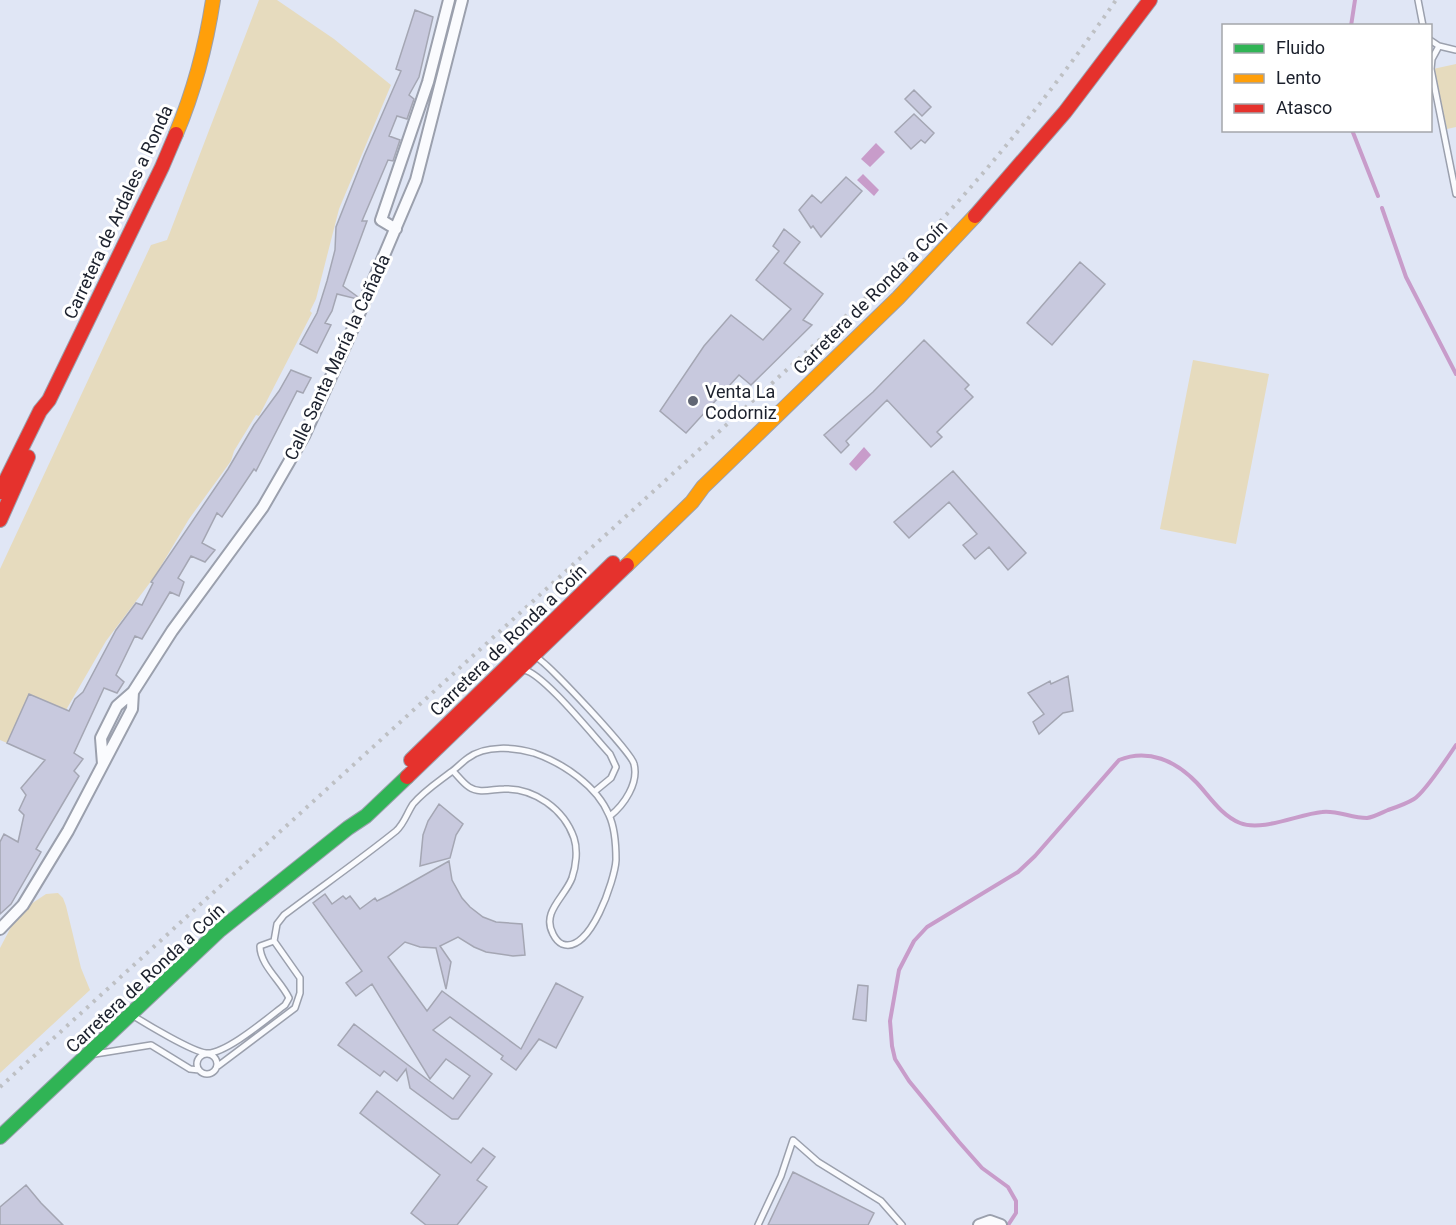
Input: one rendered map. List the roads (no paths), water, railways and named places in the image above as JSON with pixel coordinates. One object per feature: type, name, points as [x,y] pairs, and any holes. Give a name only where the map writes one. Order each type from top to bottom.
[{"type":"main road","name":"Carretera de Ardales a Ronda","points":[[0,492],[39,411],[49,400],[162,166],[188,105],[207,40],[213,0]]},
{"type":"main road","name":"Carretera de Ronda a Coín","points":[[1053,124],[1138,0]]},
{"type":"main road","name":"Carretera de Ronda a Coín","points":[[348,828],[426,745],[559,614],[687,498],[703,487],[898,298],[988,202],[1072,104],[1150,0]]},
{"type":"main road","name":"Carretera de Ardales a Ronda","points":[[0,520],[47,414],[49,400]]},
{"type":"main road","name":"Carretera de Ronda a Coín","points":[[0,1137],[220,930],[366,816],[532,661],[692,502],[703,487]]},
{"type":"main road","points":[[479,692],[500,681],[522,659],[532,661],[533,649],[553,628],[559,614]]},
{"type":"street","points":[[396,228],[381,220],[428,82],[449,0]]},
{"type":"street","name":"Calle Santa María la Cañada","points":[[0,929],[23,905],[68,831],[132,709],[133,692],[172,630],[263,507],[304,435],[342,354],[416,180],[462,0]]},
{"type":"street","points":[[979,1225],[990,1221],[999,1223]]},
{"type":"lane","points":[[1418,0],[1423,24]]},
{"type":"lane","points":[[1432,41],[1439,46],[1456,50]]},
{"type":"lane","points":[[1432,59],[1439,46]]},
{"type":"lane","points":[[1432,74],[1456,194]]},
{"type":"lane","points":[[532,661],[543,681],[610,754],[616,767],[611,778],[594,792]]},
{"type":"lane","points":[[532,661],[620,743],[634,762],[635,778],[624,800],[610,816]]},
{"type":"lane","points":[[88,1055],[151,1045],[190,1069],[199,1070],[204,1074],[216,1070],[218,1066],[295,1008],[300,993],[300,978],[274,941],[277,924],[284,915],[399,829],[413,805],[427,790],[470,756],[491,749],[514,749],[534,753],[560,765],[594,792],[610,816],[616,861],[607,898],[594,924],[583,937],[570,944],[562,944],[550,929],[549,918],[552,908],[571,880],[576,854],[574,838],[563,818],[535,795],[518,789],[485,791],[470,788],[453,771]]},
{"type":"lane","points":[[199,1070],[197,1063],[199,1059],[228,1047],[285,1005],[289,998],[285,989],[260,955],[260,946],[274,941]]},
{"type":"lane","points":[[130,1014],[188,1046],[215,1057],[218,1066]]},
{"type":"lane","points":[[758,1225],[793,1140],[818,1162],[881,1201],[902,1225]]},
{"type":"waterway","points":[[1351,24],[1355,0]]},
{"type":"waterway","points":[[1353,132],[1378,196]]},
{"type":"waterway","points":[[1382,208],[1406,277],[1456,374]]},
{"type":"waterway","points":[[1008,1225],[1016,1213],[1016,1201],[1008,1187],[982,1168],[959,1142],[909,1081],[895,1059],[890,1021],[899,970],[914,941],[927,927],[1018,872],[1035,856],[1119,760],[1140,755],[1171,763],[1189,775],[1233,820],[1249,825],[1259,825],[1322,812],[1367,818],[1375,816],[1414,799],[1424,790],[1456,745]]},
{"type":"railway","points":[[0,1087],[886,278],[986,170],[1066,70],[1116,0]]},
{"type":"place","name":"Venta La Codorniz","points":[[693,401]]}]
